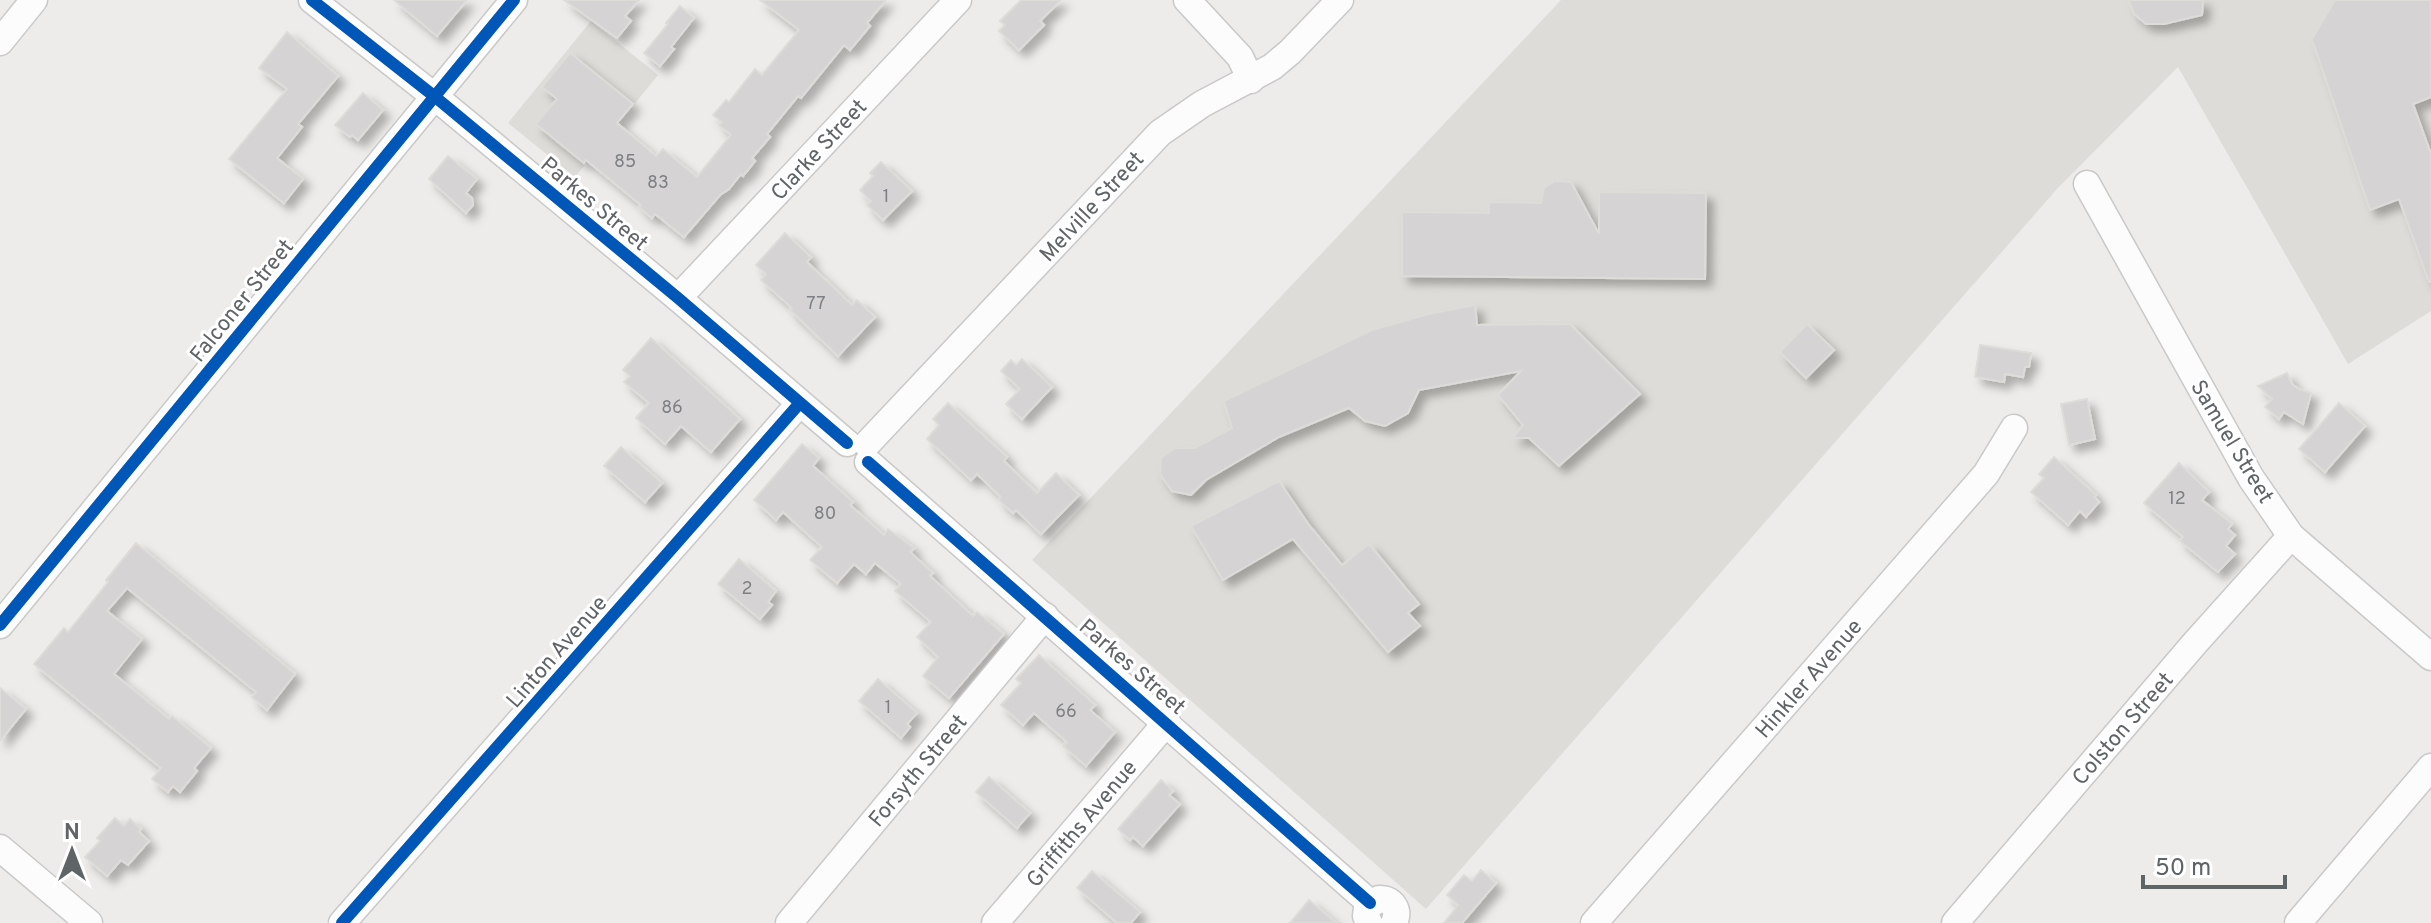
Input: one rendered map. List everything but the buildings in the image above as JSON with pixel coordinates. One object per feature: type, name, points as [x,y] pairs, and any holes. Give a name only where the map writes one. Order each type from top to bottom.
[{"type":"street","points":[[0,42],[34,0]]},
{"type":"street","name":"Parkes Street","points":[[312,0],[434,96],[678,298],[799,404],[861,450],[1167,722],[1370,913],[1379,899],[1391,902],[1397,914],[1394,923]]},
{"type":"street","name":"Falconer Street","points":[[0,625],[514,0]]},
{"type":"street","name":"Clarke Street","points":[[678,298],[958,0]]},
{"type":"street","points":[[1187,0],[1240,57],[1251,80]]},
{"type":"street","name":"Melville Street","points":[[861,450],[1160,133],[1202,104],[1272,67],[1340,0]]},
{"type":"street","name":"Samuel Street","points":[[2087,184],[2251,478],[2291,536],[2431,657]]},
{"type":"street","name":"Linton Avenue","points":[[342,923],[799,404]]},
{"type":"street","name":"Hinkler Avenue","points":[[1594,923],[1986,474],[2014,428]]},
{"type":"street","name":"Colston Street","points":[[1955,923],[2291,536]]},
{"type":"street","name":"Forsyth Street","points":[[789,923],[1045,616]]},
{"type":"street","name":"Griffiths Avenue","points":[[995,923],[1167,722]]},
{"type":"street","points":[[2298,923],[2431,767]]},
{"type":"street","points":[[0,848],[89,923]]},
{"type":"shaded area","points":[[1561,0],[2431,0],[2431,311],[2348,364],[2178,67],[2057,189],[1426,909],[1032,560]]},
{"type":"shaded area","points":[[591,21],[658,75],[575,177],[508,123]]},
{"type":"cycle path","points":[[312,0],[434,96],[678,298],[847,443]]},
{"type":"cycle path","points":[[0,625],[514,0]]},
{"type":"cycle path","points":[[342,923],[799,404]]},
{"type":"cycle path","points":[[868,462],[1370,903]]}]
